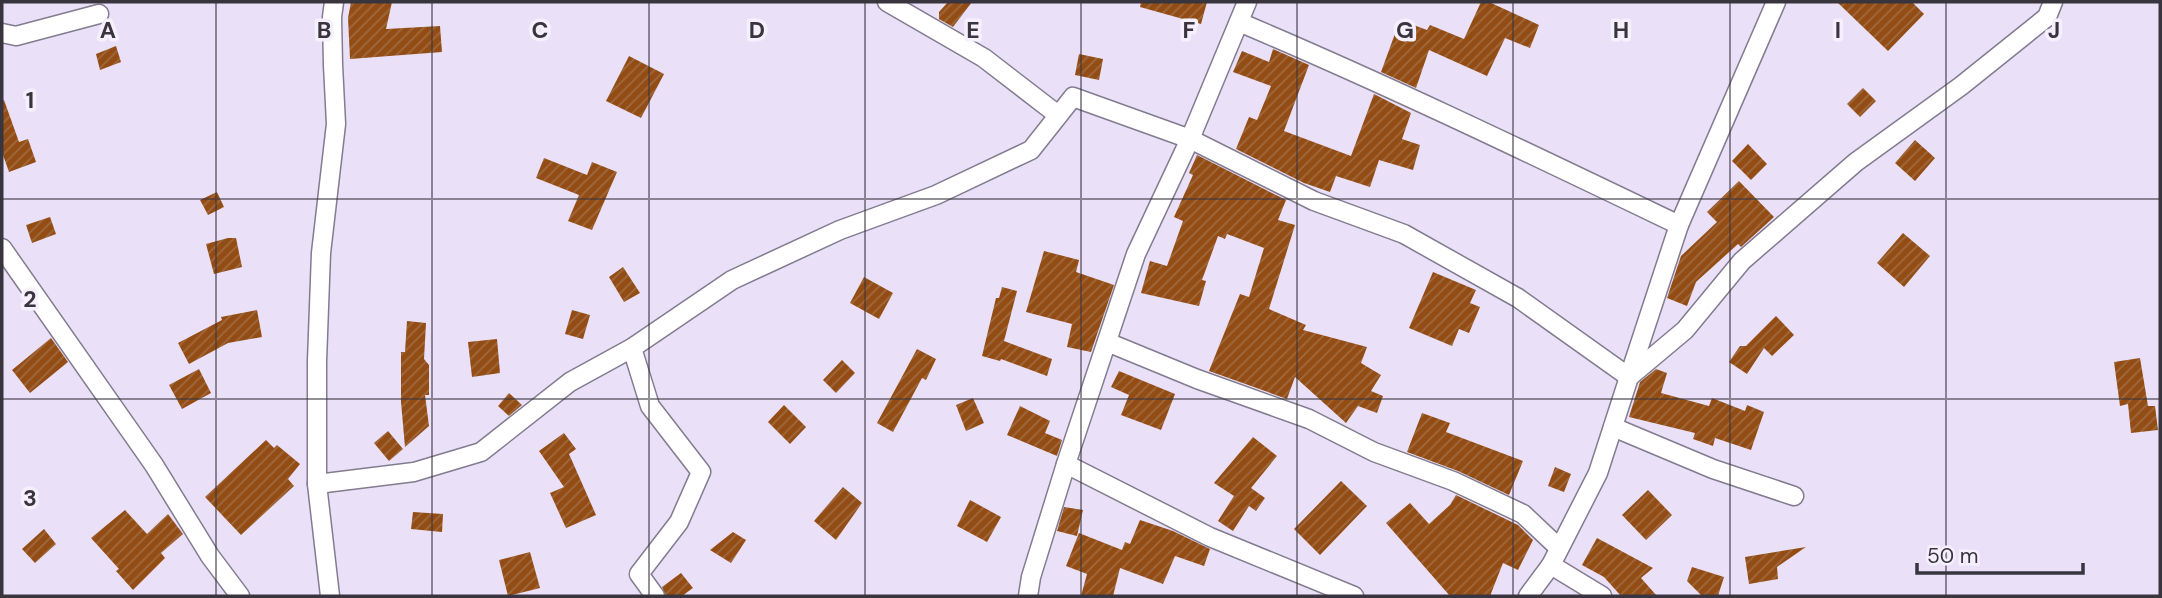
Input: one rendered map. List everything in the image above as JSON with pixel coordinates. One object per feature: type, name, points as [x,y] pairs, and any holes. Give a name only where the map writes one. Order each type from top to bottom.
[{"type":"street","points":[[330,596],[317,484],[321,253],[336,124],[332,17],[334,2]]},
{"type":"street","points":[[887,2],[984,58],[1058,115]]},
{"type":"street","points":[[1028,596],[1031,577],[1066,464],[1136,254],[1190,139],[1247,2]]},
{"type":"street","points":[[1528,596],[1551,565],[1598,473],[1679,225],[1776,2]]},
{"type":"street","points":[[1629,377],[1685,330],[1742,261],[1856,162],[1961,86],[2047,16],[2053,2]]},
{"type":"street","points":[[2,33],[16,36],[99,14]]},
{"type":"street","points":[[1239,22],[1441,111],[1679,225]]},
{"type":"street","points":[[317,484],[414,472],[481,452],[570,382],[632,348],[732,280],[840,230],[936,195],[1031,150],[1073,97],[1190,139],[1314,201],[1404,234],[1518,298],[1629,377]]},
{"type":"street","points":[[2,248],[154,464],[210,556],[240,596]]},
{"type":"street","points":[[1107,342],[1197,379],[1308,419],[1374,452],[1452,481],[1523,514],[1559,548]]},
{"type":"street","points":[[632,348],[650,406],[701,472],[679,522],[639,574],[655,596]]},
{"type":"street","points":[[1613,427],[1713,469],[1794,496]]},
{"type":"street","points":[[1066,464],[1210,537],[1354,596]]},
{"type":"street","points":[[1551,565],[1602,596]]},
{"type":"building","points":[[351,2],[392,2],[386,29],[440,26],[442,52],[350,59],[348,18]]},
{"type":"building","points":[[948,2],[972,2],[953,27],[939,19],[939,12]]},
{"type":"building","points":[[1141,2],[1207,2],[1201,24],[1140,7]]},
{"type":"building","points":[[1481,2],[1489,2],[1539,25],[1530,48],[1505,38],[1487,76],[1429,50],[1416,88],[1381,72],[1400,20],[1427,30],[1430,25],[1464,39]]},
{"type":"building","points":[[1837,2],[1912,2],[1924,14],[1888,51]]},
{"type":"building","points":[[116,46],[121,62],[100,70],[96,54]]},
{"type":"building","points":[[1273,49],[1309,65],[1284,131],[1351,156],[1374,94],[1411,113],[1402,139],[1420,145],[1413,170],[1379,160],[1370,187],[1336,176],[1330,192],[1304,183],[1236,149],[1249,117],[1257,120],[1271,86],[1233,72],[1242,51],[1269,62]]},
{"type":"building","points":[[1079,54],[1103,59],[1099,80],[1075,75]]},
{"type":"building","points":[[629,56],[664,74],[641,118],[606,101]]},
{"type":"building","points":[[1863,88],[1876,101],[1860,117],[1847,104]]},
{"type":"building","points":[[4,100],[19,142],[28,139],[36,162],[9,172],[2,152]]},
{"type":"building","points":[[1915,140],[1935,158],[1915,181],[1895,163]]},
{"type":"building","points":[[1748,144],[1767,164],[1751,180],[1732,161]]},
{"type":"building","points":[[1197,155],[1286,200],[1278,220],[1295,225],[1269,309],[1306,325],[1303,330],[1367,347],[1361,363],[1381,375],[1371,391],[1383,396],[1377,413],[1358,406],[1346,423],[1295,377],[1287,399],[1209,371],[1240,294],[1249,297],[1264,248],[1227,234],[1225,239],[1218,236],[1202,280],[1206,281],[1199,306],[1141,293],[1150,261],[1167,266],[1183,221],[1174,217],[1193,175],[1189,173]]},
{"type":"building","points":[[544,158],[587,175],[592,162],[617,172],[592,230],[568,221],[579,195],[536,178]]},
{"type":"building","points":[[1739,181],[1774,217],[1741,247],[1738,244],[1696,282],[1687,306],[1667,298],[1681,256],[1717,222],[1707,212]]},
{"type":"building","points":[[217,192],[224,207],[208,215],[200,200]]},
{"type":"building","points":[[50,217],[56,234],[32,243],[26,225]]},
{"type":"building","points":[[1903,233],[1930,256],[1904,287],[1877,263]]},
{"type":"building","points":[[236,238],[242,267],[214,274],[206,244]]},
{"type":"building","points":[[1044,251],[1079,260],[1076,272],[1114,285],[1091,352],[1067,347],[1072,324],[1026,312]]},
{"type":"building","points":[[623,267],[640,293],[624,302],[609,277]]},
{"type":"building","points":[[1433,272],[1476,290],[1470,303],[1480,307],[1469,333],[1459,329],[1452,346],[1409,328]]},
{"type":"building","points":[[864,277],[893,293],[879,319],[850,303]]},
{"type":"building","points":[[1002,287],[1017,291],[1004,341],[1052,359],[1047,376],[1001,359],[1000,361],[982,356],[996,298],[999,298]]},
{"type":"building","points":[[257,310],[262,337],[228,343],[189,364],[178,343],[222,320],[221,317]]},
{"type":"building","points":[[572,310],[590,315],[583,339],[565,334]]},
{"type":"building","points":[[1776,316],[1794,335],[1772,356],[1764,348],[1747,374],[1729,362],[1740,346],[1746,346]]},
{"type":"building","points":[[407,321],[426,323],[424,359],[429,365],[429,395],[425,395],[429,426],[405,447],[401,402],[401,352],[405,352]]},
{"type":"building","points":[[51,338],[68,362],[30,393],[12,370]]},
{"type":"building","points":[[497,339],[500,373],[472,377],[468,342]]},
{"type":"building","points":[[917,349],[936,359],[926,380],[922,378],[893,432],[877,423]]},
{"type":"building","points":[[2140,358],[2148,406],[2155,406],[2158,430],[2131,433],[2128,404],[2120,406],[2114,362]]},
{"type":"building","points":[[842,360],[855,373],[836,393],[823,380]]},
{"type":"building","points":[[199,369],[211,393],[182,409],[169,385]]},
{"type":"building","points":[[1656,369],[1667,373],[1661,393],[1709,406],[1712,398],[1745,411],[1747,405],[1764,412],[1751,450],[1715,438],[1713,446],[1693,439],[1695,433],[1629,417],[1640,382]]},
{"type":"building","points":[[1119,371],[1175,394],[1161,430],[1121,415],[1129,395],[1111,387]]},
{"type":"building","points":[[509,393],[522,405],[509,416],[498,406]]},
{"type":"building","points":[[973,398],[984,423],[966,431],[956,405]]},
{"type":"building","points":[[784,405],[806,427],[790,444],[768,422]]},
{"type":"building","points":[[1020,406],[1050,421],[1045,433],[1062,440],[1057,456],[1007,435]]},
{"type":"building","points":[[1422,413],[1450,423],[1446,432],[1523,461],[1509,495],[1458,471],[1407,452]]},
{"type":"building","points":[[388,431],[403,449],[389,461],[374,443]]},
{"type":"building","points":[[564,433],[576,449],[569,454],[596,515],[566,528],[550,493],[564,487],[539,451]]},
{"type":"building","points":[[1253,437],[1277,456],[1251,488],[1265,498],[1256,511],[1249,506],[1233,531],[1218,521],[1234,496],[1214,483]]},
{"type":"building","points":[[266,440],[274,448],[277,445],[300,464],[288,479],[294,486],[241,535],[205,497]]},
{"type":"building","points":[[1555,467],[1571,474],[1564,492],[1548,486]]},
{"type":"building","points":[[1341,481],[1367,506],[1320,555],[1294,529]]},
{"type":"building","points":[[843,487],[862,503],[836,540],[814,521]]},
{"type":"building","points":[[1648,490],[1672,515],[1646,540],[1622,515]]},
{"type":"building","points":[[1456,495],[1518,525],[1533,540],[1518,570],[1503,563],[1490,596],[1450,596],[1386,523],[1410,503],[1429,524],[1450,505]]},
{"type":"building","points":[[970,500],[1001,517],[987,542],[957,526]]},
{"type":"building","points":[[1064,507],[1083,510],[1077,536],[1057,531]]},
{"type":"building","points":[[125,510],[147,534],[168,514],[183,534],[161,553],[165,558],[133,590],[116,571],[119,569],[91,538]]},
{"type":"building","points":[[413,512],[443,514],[442,532],[411,529]]},
{"type":"building","points":[[1140,520],[1173,531],[1210,549],[1204,566],[1175,556],[1163,584],[1120,568],[1113,596],[1081,596],[1087,574],[1066,566],[1079,533],[1122,550],[1125,542],[1130,544]]},
{"type":"building","points":[[44,529],[56,544],[35,563],[22,549]]},
{"type":"building","points":[[733,532],[746,540],[731,563],[710,550]]},
{"type":"building","points":[[1597,538],[1653,568],[1641,578],[1657,596],[1621,596],[1604,577],[1582,565]]},
{"type":"building","points":[[1806,547],[1777,567],[1778,579],[1749,584],[1745,557]]},
{"type":"building","points":[[530,552],[540,588],[508,596],[499,560]]},
{"type":"building","points":[[1692,567],[1724,577],[1718,596],[1702,596],[1687,581]]},
{"type":"building","points":[[681,573],[693,588],[682,596],[666,596],[662,587]]}]
